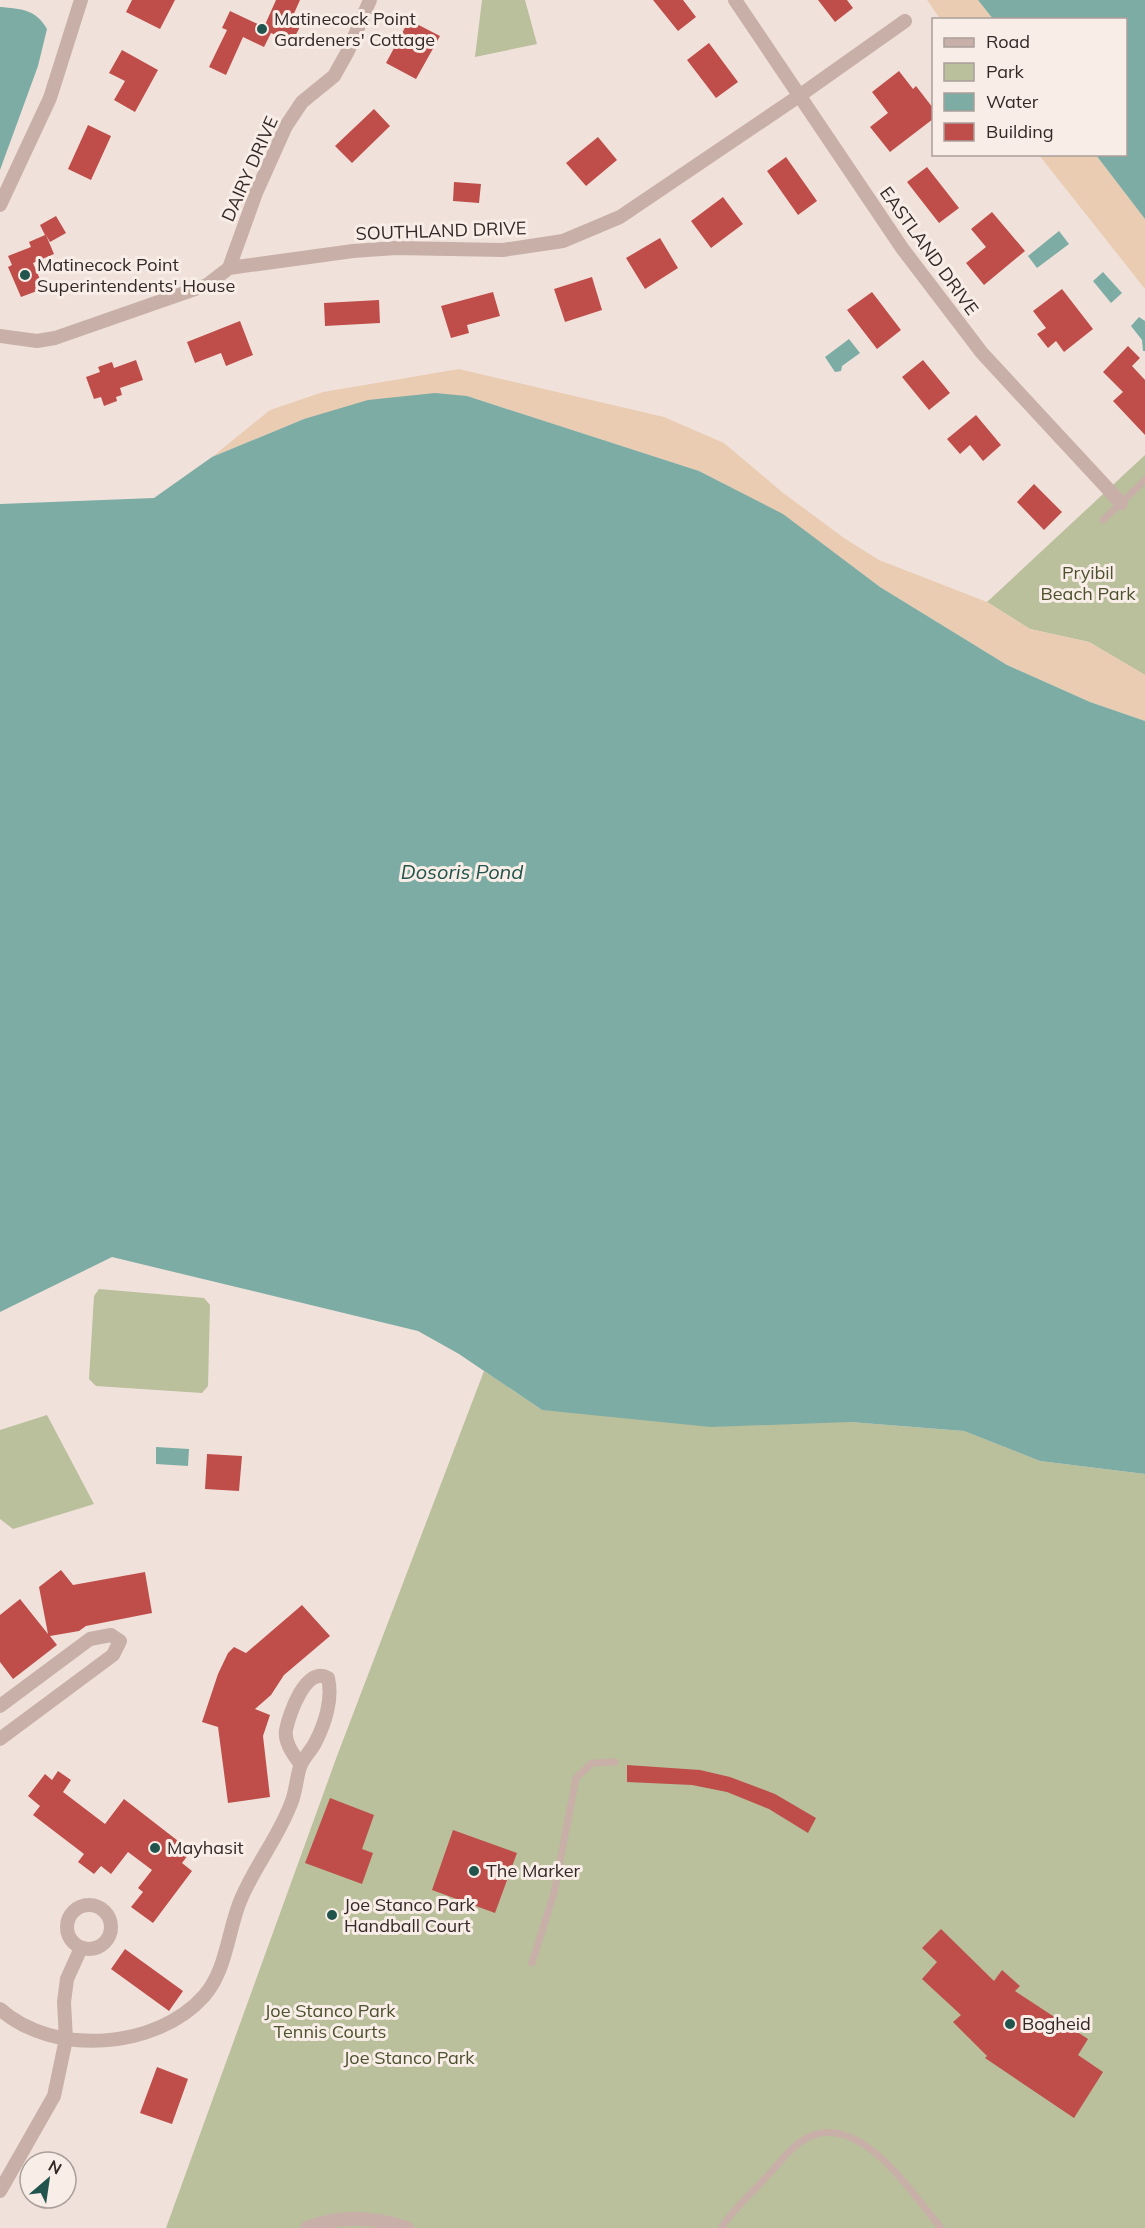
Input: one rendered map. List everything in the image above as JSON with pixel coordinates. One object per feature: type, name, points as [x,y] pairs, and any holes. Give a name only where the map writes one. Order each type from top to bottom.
[{"type":"street","points":[[0,205],[50,98],[81,0]]},
{"type":"street","name":"DAIRY DRIVE","points":[[229,268],[256,193],[286,126],[302,102],[334,76],[348,51],[370,0]]},
{"type":"street","name":"EASTLAND DRIVE","points":[[735,0],[902,248],[982,353],[1121,503]]},
{"type":"street","name":"SOUTHLAND DRIVE","points":[[0,336],[37,340],[56,338],[207,285],[229,268],[353,251],[396,248],[503,250],[563,241],[620,216],[799,96],[905,21]]},
{"type":"street","points":[[0,1706],[90,1639],[111,1635],[120,1641],[113,1655],[0,1739]]},
{"type":"street","points":[[0,2009],[23,2025],[66,2038],[125,2037],[161,2027],[186,2014],[205,1995],[220,1969],[240,1900],[292,1804],[301,1765],[321,1730],[330,1697],[328,1678],[324,1676],[315,1675],[308,1680],[286,1730],[287,1741],[301,1765]]},
{"type":"street","points":[[0,2191],[54,2096],[66,2038],[64,2002],[67,1979],[81,1948]]},
{"type":"street","points":[[307,2228],[328,2220],[352,2218],[382,2220],[407,2228]]},
{"type":"lane","points":[[1103,520],[1145,480]]},
{"type":"lane","points":[[532,1963],[554,1893],[576,1778],[591,1763],[615,1762]]},
{"type":"lane","points":[[721,2228],[794,2148],[811,2136],[833,2132],[868,2147],[885,2161],[941,2228]]},
{"type":"green space","points":[[482,0],[525,0],[537,44],[475,57]]},
{"type":"green space","name":"Pryibil Beach Park","points":[[1145,455],[1145,675],[1089,642],[1030,629],[987,602]]},
{"type":"green space","points":[[99,1289],[204,1298],[210,1305],[208,1386],[202,1393],[96,1386],[89,1379],[94,1296]]},
{"type":"green space","points":[[484,1371],[542,1410],[850,1422],[964,1431],[1040,1461],[1145,1474],[1145,2228],[166,2228],[337,1756]]},
{"type":"green space","points":[[47,1415],[94,1504],[13,1529],[0,1519],[0,1430]]},
{"type":"sand","points":[[927,0],[978,0],[992,18],[939,18]]},
{"type":"sand","points":[[1040,156],[1097,156],[1145,219],[1145,289]]},
{"type":"sand","points":[[459,369],[664,417],[724,443],[782,492],[844,538],[879,560],[987,602],[1030,629],[1089,642],[1145,675],[1145,721],[1090,702],[1007,665],[880,587],[783,515],[699,471],[467,396],[304,419],[212,457],[270,410],[323,392]]},
{"type":"water","points":[[978,0],[1145,0],[1145,219],[1097,156],[1127,156],[1127,18],[992,18]]},
{"type":"water","points":[[0,7],[27,11],[38,17],[47,29],[38,66],[0,170]]},
{"type":"water","points":[[1059,231],[1069,244],[1037,268],[1028,256]]},
{"type":"water","points":[[1103,272],[1122,293],[1111,303],[1093,281]]},
{"type":"water","points":[[1139,317],[1145,321],[1145,351],[1143,351],[1142,340],[1131,326]]},
{"type":"water","points":[[849,339],[860,353],[842,366],[841,371],[835,372],[825,357]]},
{"type":"water","name":"Dosoris Pond","points":[[435,393],[467,396],[699,471],[783,514],[880,587],[1007,665],[1090,702],[1145,721],[1145,1474],[1040,1461],[964,1431],[850,1422],[711,1427],[542,1410],[459,1354],[418,1331],[112,1257],[0,1312],[0,504],[154,498],[212,457],[304,419],[368,400]]},
{"type":"water","points":[[156,1447],[189,1449],[188,1466],[156,1464]]},
{"type":"building","points":[[132,0],[175,0],[160,29],[126,12]]},
{"type":"building","points":[[276,0],[300,0],[292,18],[302,23],[292,42],[271,33],[264,47],[243,37],[226,75],[209,67],[227,30],[222,28],[230,11],[264,27]]},
{"type":"building","points":[[653,0],[683,0],[696,17],[678,31]]},
{"type":"building","points":[[818,0],[847,0],[853,8],[835,22]]},
{"type":"building","points":[[409,20],[440,36],[416,79],[386,63]]},
{"type":"building","points":[[709,43],[738,82],[716,98],[687,60]]},
{"type":"building","points":[[122,50],[158,70],[135,112],[114,100],[125,81],[109,73]]},
{"type":"building","points":[[899,71],[913,89],[916,86],[932,107],[932,120],[890,152],[870,127],[888,113],[872,92]]},
{"type":"building","points":[[374,109],[390,126],[352,163],[335,146]]},
{"type":"building","points":[[88,125],[111,136],[91,180],[68,169]]},
{"type":"building","points":[[598,137],[617,160],[586,186],[566,163]]},
{"type":"building","points":[[786,157],[817,201],[798,215],[767,171]]},
{"type":"building","points":[[927,167],[959,208],[939,223],[907,182]]},
{"type":"building","points":[[454,182],[481,184],[479,203],[453,201]]},
{"type":"building","points":[[723,197],[743,224],[711,248],[691,221]]},
{"type":"building","points":[[992,212],[1025,251],[984,285],[966,263],[986,247],[971,229]]},
{"type":"building","name":"Matinecock Point Superintendents' House","points":[[56,216],[66,233],[50,242],[46,235],[54,254],[33,263],[42,284],[35,286],[37,291],[21,297],[8,267],[12,265],[8,256],[31,247],[29,242],[45,235],[40,225]]},
{"type":"building","points":[[660,238],[678,268],[645,289],[626,258]]},
{"type":"building","points":[[592,277],[602,310],[565,322],[554,289]]},
{"type":"building","points":[[1062,289],[1093,329],[1064,352],[1056,341],[1048,348],[1037,334],[1046,328],[1033,311]]},
{"type":"building","points":[[493,292],[500,316],[467,325],[469,333],[451,338],[441,306]]},
{"type":"building","points":[[872,292],[901,330],[877,349],[847,310]]},
{"type":"building","points":[[379,300],[380,323],[325,326],[324,303]]},
{"type":"building","points":[[240,321],[253,355],[226,366],[221,353],[195,363],[187,342]]},
{"type":"building","points":[[1128,346],[1140,358],[1132,366],[1145,380],[1145,435],[1113,401],[1123,392],[1103,372]]},
{"type":"building","points":[[136,360],[143,380],[120,388],[122,395],[116,397],[117,401],[104,406],[101,397],[94,399],[86,377],[100,372],[98,367],[112,362],[114,368]]},
{"type":"building","points":[[923,360],[950,393],[929,410],[902,377]]},
{"type":"building","points":[[976,415],[1001,445],[983,461],[970,445],[960,454],[947,439]]},
{"type":"building","points":[[1034,484],[1062,512],[1044,530],[1017,502]]},
{"type":"building","points":[[207,1454],[242,1456],[239,1491],[205,1489]]},
{"type":"building","points":[[61,1570],[73,1585],[145,1572],[152,1613],[86,1626],[79,1631],[50,1636],[57,1645],[13,1679],[0,1662],[0,1615],[20,1599],[48,1634],[39,1587]]},
{"type":"building","points":[[302,1605],[330,1636],[284,1675],[271,1695],[255,1709],[270,1715],[263,1736],[270,1797],[228,1803],[218,1727],[202,1722],[218,1674],[228,1653],[234,1647],[246,1653]]},
{"type":"building","points":[[627,1765],[700,1770],[730,1777],[775,1794],[816,1818],[808,1833],[769,1809],[727,1792],[692,1785],[627,1782]]},
{"type":"building","name":"Mayhasit","points":[[58,1771],[71,1780],[63,1792],[105,1824],[124,1799],[191,1851],[182,1863],[192,1871],[153,1923],[131,1907],[143,1892],[138,1888],[152,1870],[128,1852],[111,1874],[101,1866],[94,1874],[78,1862],[84,1854],[33,1815],[40,1806],[28,1796],[45,1774],[52,1780]]},
{"type":"building","points":[[330,1798],[374,1815],[362,1849],[373,1853],[362,1884],[305,1863]]},
{"type":"building","name":"The Marker","points":[[453,1830],[517,1853],[495,1913],[432,1890]]},
{"type":"building","name":"Bogheid","points":[[941,1929],[994,1981],[1002,1970],[1020,1986],[1015,1991],[1088,2039],[1078,2055],[1103,2072],[1074,2118],[985,2058],[987,2056],[953,2022],[961,2015],[922,1979],[937,1962],[922,1948]]},
{"type":"building","points":[[125,1949],[183,1991],[169,2011],[111,1969]]},
{"type":"building","points":[[157,2067],[188,2079],[172,2124],[140,2113]]},
{"type":"place","name":"Matinecock Point Gardeners' Cottage","points":[[262,29]]},
{"type":"place","name":"Matinecock Point Superintendents' House","points":[[25,275]]},
{"type":"place","name":"Mayhasit","points":[[155,1848]]},
{"type":"place","name":"The Marker","points":[[474,1871]]},
{"type":"place","name":"Joe Stanco Park Handball Court","points":[[332,1915]]},
{"type":"place","name":"Bogheid","points":[[1010,2024]]},
{"type":"park label","name":"Joe Stanco Park Tennis Courts","points":[[330,2021]]},
{"type":"park label","name":"Joe Stanco Park","points":[[409,2058]]}]
